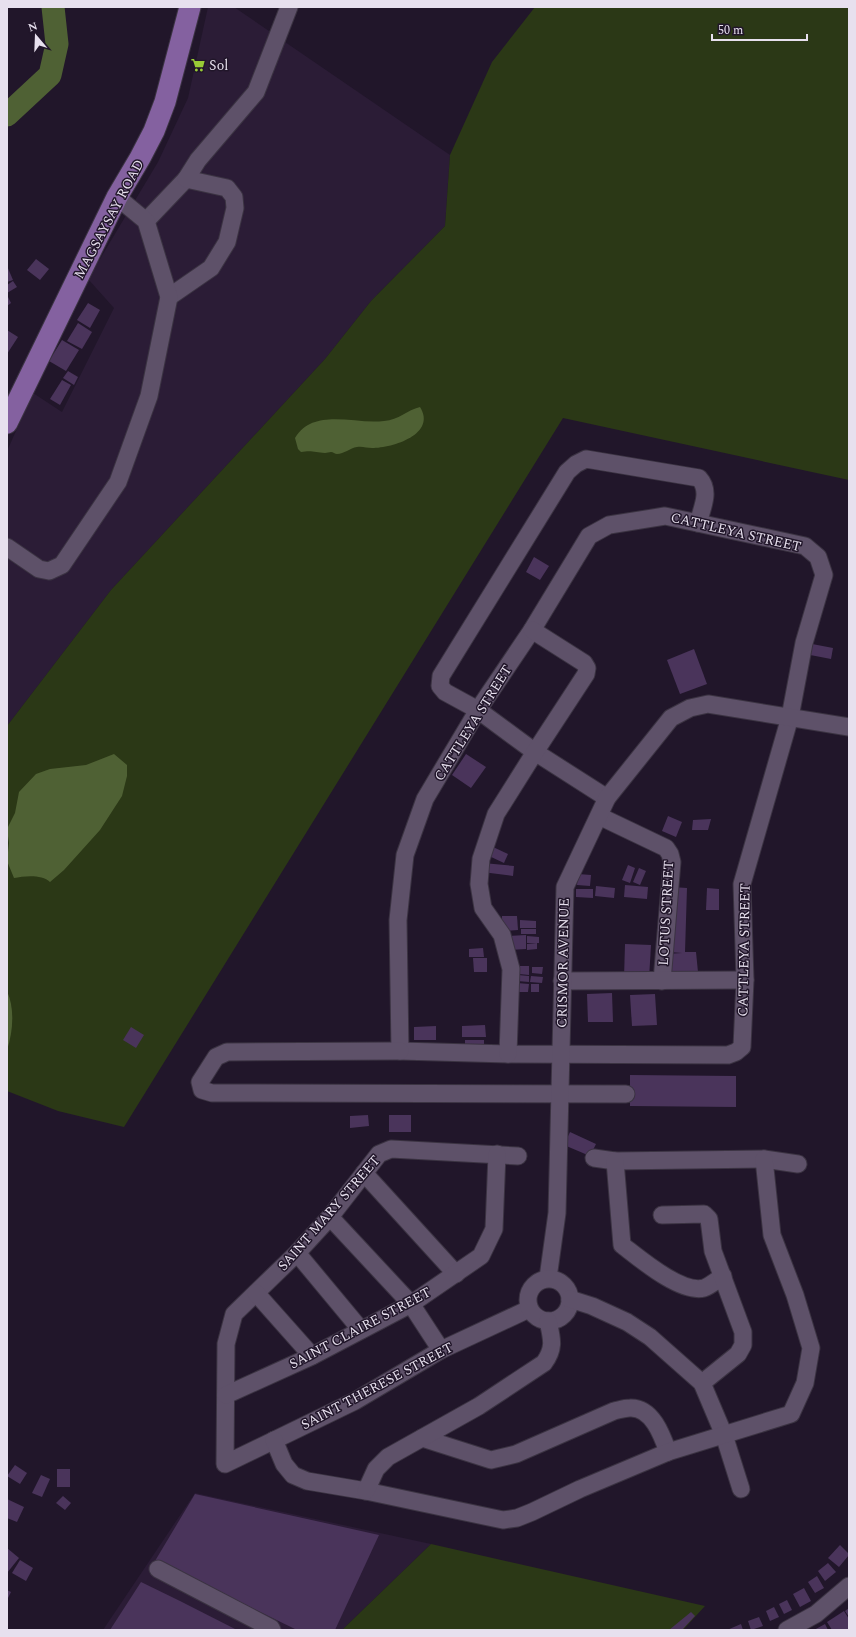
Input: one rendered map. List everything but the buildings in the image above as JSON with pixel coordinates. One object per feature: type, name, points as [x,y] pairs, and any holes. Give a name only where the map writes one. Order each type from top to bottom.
[{"type":"main road","name":"MAGSAYSAY ROAD","points":[[7,423],[117,197],[154,131],[165,102],[190,7]]},
{"type":"street","points":[[146,221],[186,179],[198,160],[256,92],[289,7]]},
{"type":"street","points":[[169,297],[211,268],[227,242],[235,208],[234,197],[227,188],[186,179]]},
{"type":"street","points":[[7,547],[39,569],[49,571],[62,565],[118,482],[149,396],[169,297],[146,221],[117,197]]},
{"type":"street","points":[[607,798],[535,752],[478,710],[445,692],[440,686],[441,676],[567,472],[576,464],[586,459],[699,478],[704,484],[706,493],[698,523]]},
{"type":"street","name":"CATTLEYA STREET","points":[[665,516],[805,546],[818,557],[824,576],[804,643],[790,717],[742,884],[745,980],[742,1047],[736,1052],[728,1055],[562,1055],[400,1051],[398,920],[405,854],[425,799],[478,710],[532,630],[589,536],[609,525],[665,516]]},
{"type":"street","points":[[508,1054],[511,969],[502,935],[483,908],[479,884],[481,858],[496,814],[586,674],[587,668],[584,663],[532,630]]},
{"type":"street","name":"CRISMOR AVENUE","points":[[548,1278],[557,1213],[565,887],[607,798],[671,718],[690,708],[708,704],[849,727]]},
{"type":"street","name":"LOTUS STREET","points":[[599,816],[666,848],[670,854],[672,862],[662,981]]},
{"type":"street","points":[[562,981],[745,980]]},
{"type":"street","points":[[400,1051],[227,1052],[216,1057],[200,1082],[202,1090],[212,1093],[626,1094]]},
{"type":"street","name":"SAINT MARY STREET","points":[[224,1464],[226,1344],[234,1314],[297,1254],[330,1217],[379,1154],[391,1149],[518,1156]]},
{"type":"street","name":"SAINT CLAIRE STREET","points":[[226,1395],[312,1356],[411,1304],[481,1256],[494,1229],[497,1154]]},
{"type":"street","points":[[594,1158],[615,1162],[764,1159],[798,1164]]},
{"type":"street","points":[[274,1440],[284,1464],[293,1475],[307,1481],[366,1491],[503,1520],[517,1518],[532,1512],[580,1489],[668,1452],[791,1414],[805,1383],[811,1348],[795,1295],[772,1234],[764,1159]]},
{"type":"street","points":[[615,1162],[622,1245],[656,1272],[687,1287],[704,1288],[723,1276]]},
{"type":"street","points":[[364,1173],[456,1274]]},
{"type":"street","points":[[662,1215],[704,1214],[709,1219],[713,1251],[743,1332],[743,1344],[738,1354],[702,1384]]},
{"type":"street","points":[[330,1217],[411,1304],[441,1350]]},
{"type":"street","points":[[297,1254],[361,1330]]},
{"type":"street","points":[[548,1278],[561,1282],[566,1286],[570,1299],[566,1312],[561,1317],[548,1322],[537,1318],[529,1309],[527,1299],[530,1289],[538,1281],[548,1278]]},
{"type":"street","points":[[256,1293],[312,1356]]},
{"type":"street","points":[[570,1299],[592,1306],[627,1322],[650,1337],[702,1384],[724,1435],[741,1489]]},
{"type":"street","name":"SAINT THERESE STREET","points":[[224,1464],[355,1401],[441,1350],[529,1309]]},
{"type":"street","points":[[366,1491],[376,1469],[388,1457],[479,1406],[544,1363],[550,1354],[552,1341],[548,1322]]},
{"type":"street","points":[[422,1438],[491,1460],[516,1454],[614,1411],[620,1402],[647,1414],[661,1431],[668,1452]]},
{"type":"street","points":[[158,1568],[272,1630]]},
{"type":"street","points":[[787,1630],[816,1614],[849,1586]]},
{"type":"shaded area","points":[[208,7],[234,7],[450,155],[445,226],[371,301],[325,359],[111,590],[7,726],[7,451],[33,393],[62,412],[114,308],[88,279],[158,162],[188,98]]},
{"type":"shaded area","points":[[535,7],[849,7],[849,480],[563,418],[124,1127],[58,1111],[7,1091],[7,726],[111,590],[325,359],[371,301],[445,226],[450,155],[492,62]]},
{"type":"shaded area","points":[[420,407],[424,417],[423,425],[418,432],[401,442],[381,447],[357,447],[337,454],[331,452],[301,452],[298,449],[295,438],[303,429],[313,423],[336,419],[373,422],[384,421],[399,417]]},
{"type":"shaded area","points":[[114,754],[127,765],[127,776],[122,796],[100,830],[64,870],[50,882],[47,879],[38,877],[28,876],[14,878],[7,861],[9,843],[7,829],[15,813],[19,792],[36,774],[50,769],[86,765]]},
{"type":"shaded area","points":[[7,991],[10,998],[12,1020],[11,1036],[7,1050]]},
{"type":"shaded area","points":[[195,1493],[431,1544],[342,1630],[103,1630]]},
{"type":"shaded area","points":[[431,1544],[705,1606],[683,1630],[342,1630]]},
{"type":"waterway","points":[[7,115],[50,75],[57,44],[53,7]]},
{"type":"place","name":"Sol","points":[[198,65]]}]
